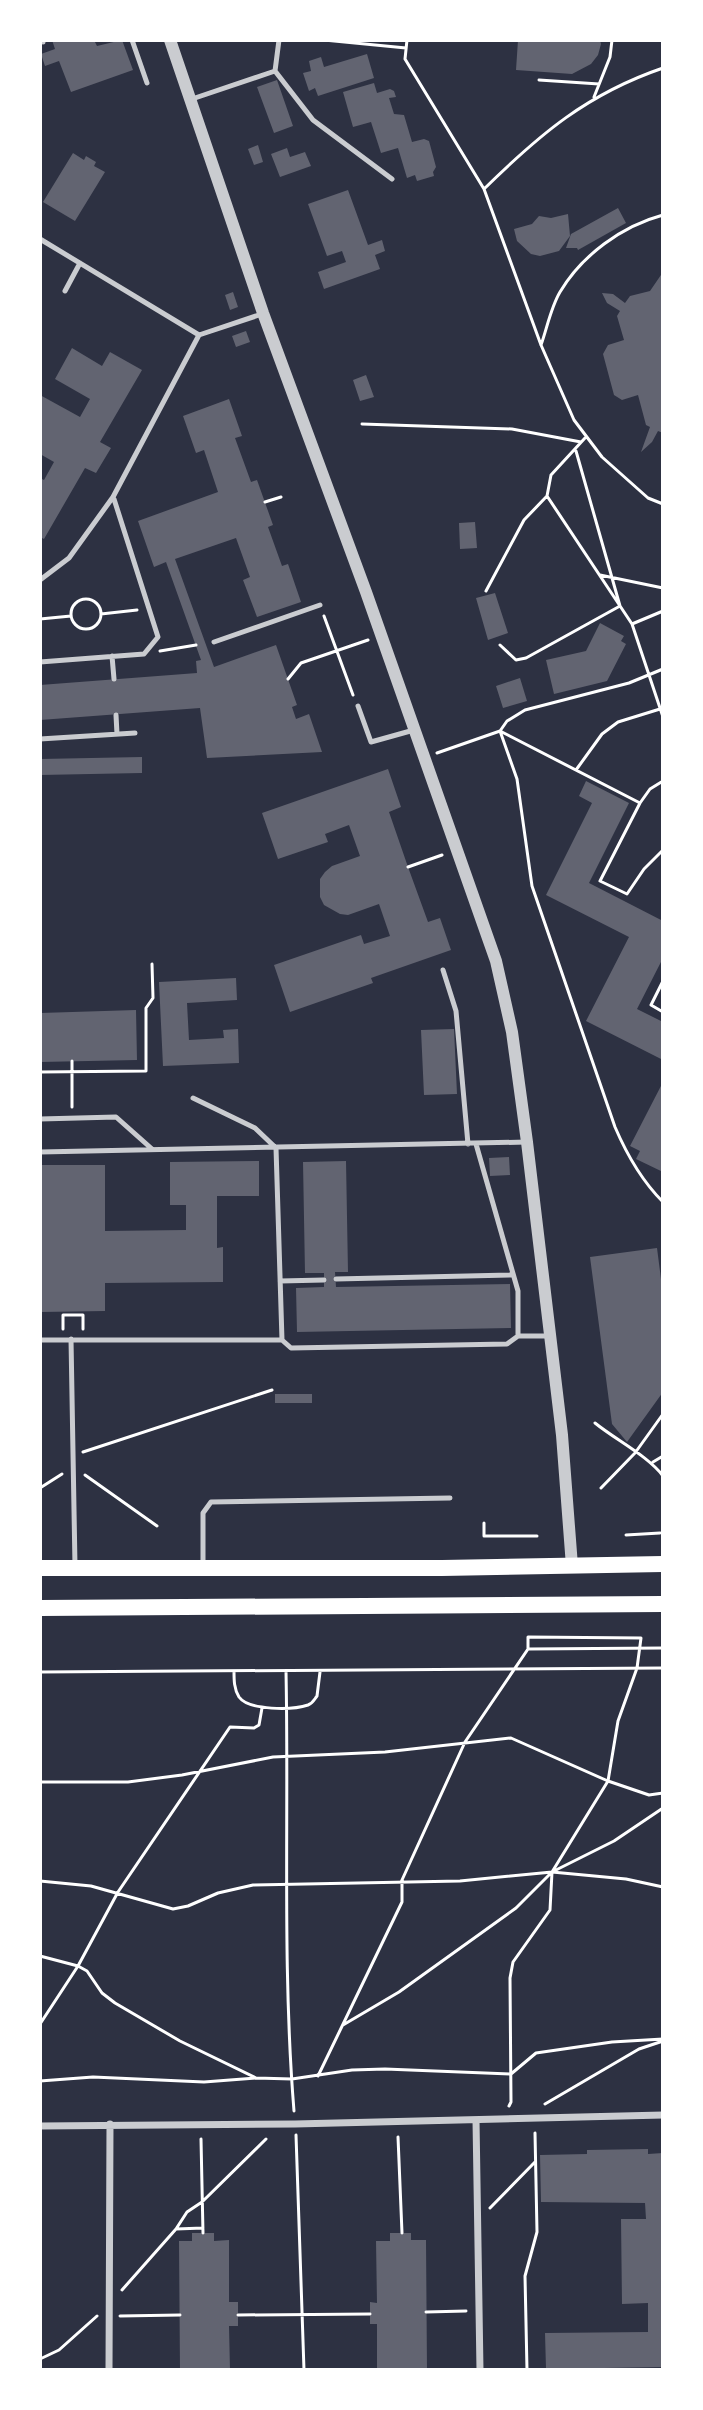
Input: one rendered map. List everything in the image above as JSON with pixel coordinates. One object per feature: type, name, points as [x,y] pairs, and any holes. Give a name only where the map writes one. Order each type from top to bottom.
[{"type":"main road","points":[[40,1568],[663,1564]]},
{"type":"main road","points":[[40,1608],[663,1604]]},
{"type":"street","points":[[170,40],[263,313],[496,961],[512,1032],[527,1142],[562,1435],[572,1566]]},
{"type":"street","points":[[40,2126],[295,2124],[663,2115]]},
{"type":"street","points":[[476,2120],[480,2370]]},
{"type":"street","points":[[109,2370],[110,2124]]},
{"type":"lane","points":[[132,40],[147,83]]},
{"type":"lane","points":[[279,40],[275,71],[313,120],[392,179]]},
{"type":"lane","points":[[191,99],[275,71]]},
{"type":"lane","points":[[40,239],[199,335]]},
{"type":"lane","points":[[65,291],[80,263]]},
{"type":"lane","points":[[40,580],[69,558],[113,497],[199,335],[263,313]]},
{"type":"lane","points":[[40,662],[144,654],[158,637],[113,497]]},
{"type":"lane","points":[[214,642],[320,605]]},
{"type":"lane","points":[[112,656],[114,679]]},
{"type":"lane","points":[[358,706],[371,742],[415,730]]},
{"type":"lane","points":[[116,715],[117,734]]},
{"type":"lane","points":[[40,739],[135,733]]},
{"type":"lane","points":[[443,970],[456,1011],[468,1144]]},
{"type":"lane","points":[[193,1098],[255,1128],[276,1148],[282,1340]]},
{"type":"lane","points":[[40,1119],[116,1117],[153,1150]]},
{"type":"lane","points":[[40,1152],[527,1142]]},
{"type":"lane","points":[[476,1144],[518,1291],[518,1336]]},
{"type":"lane","points":[[336,1279],[513,1275]]},
{"type":"lane","points":[[280,1281],[324,1280]]},
{"type":"lane","points":[[40,1340],[282,1340],[291,1348],[306,1348],[507,1344],[518,1336],[550,1336]]},
{"type":"lane","points":[[71,1339],[75,1567]]},
{"type":"lane","points":[[203,1567],[203,1513],[211,1502],[450,1498]]},
{"type":"path","points":[[324,40],[406,48]]},
{"type":"path","points":[[407,40],[405,59],[484,189],[541,345],[584,440],[648,498],[663,504]]},
{"type":"path","points":[[593,97],[610,57],[612,40]]},
{"type":"path","points":[[484,189],[551,127],[593,97],[629,79],[663,68]]},
{"type":"path","points":[[539,80],[599,84]]},
{"type":"path","points":[[541,345],[559,292],[597,248],[639,222],[663,215]]},
{"type":"path","points":[[362,424],[512,429],[584,440]]},
{"type":"path","points":[[486,591],[524,520],[547,496],[551,475],[584,440]]},
{"type":"path","points":[[575,449],[620,606]]},
{"type":"path","points":[[547,496],[632,624],[663,717]]},
{"type":"path","points":[[265,502],[281,497]]},
{"type":"path","points":[[599,575],[663,588]]},
{"type":"path","points":[[84,599],[95,602],[101,614],[98,623],[88,630],[76,626],[71,616],[73,605],[84,599]]},
{"type":"path","points":[[320,605],[355,698]]},
{"type":"path","points":[[500,645],[516,660],[526,658],[620,606]]},
{"type":"path","points":[[101,614],[148,608]]},
{"type":"path","points":[[632,624],[663,611]]},
{"type":"path","points":[[40,619],[71,616]]},
{"type":"path","points":[[288,679],[301,663],[372,638]]},
{"type":"path","points":[[144,654],[196,645]]},
{"type":"path","points":[[425,757],[500,731],[507,721],[525,710],[663,669]]},
{"type":"path","points":[[576,770],[602,734],[618,722],[660,709]]},
{"type":"path","points":[[500,731],[640,803]]},
{"type":"path","points":[[500,731],[517,779],[532,886],[615,1127],[628,1157],[663,1202]]},
{"type":"path","points":[[663,781],[650,789],[640,803],[600,881],[627,894],[644,869],[663,850]]},
{"type":"path","points":[[408,867],[448,853]]},
{"type":"path","points":[[40,1072],[146,1071],[146,1008],[153,998],[152,964]]},
{"type":"path","points":[[663,981],[651,1005],[663,1012]]},
{"type":"path","points":[[72,1061],[72,1118]]},
{"type":"path","points":[[63,1330],[63,1315],[73,1313],[83,1315],[83,1330]]},
{"type":"path","points":[[83,1452],[272,1390]]},
{"type":"path","points":[[601,1488],[635,1453],[663,1414]]},
{"type":"path","points":[[595,1423],[635,1453],[653,1462],[663,1476]]},
{"type":"path","points":[[653,1462],[663,1456]]},
{"type":"path","points":[[40,1488],[74,1467],[157,1526]]},
{"type":"path","points":[[484,1523],[484,1536],[537,1536]]},
{"type":"path","points":[[626,1535],[660,1533]]},
{"type":"path","points":[[318,2076],[402,1902],[402,1880],[465,1742],[528,1649],[528,1637],[641,1638],[637,1668],[618,1721],[608,1781],[552,1872],[516,1908],[399,1992],[343,2025]]},
{"type":"path","points":[[528,1649],[663,1648]]},
{"type":"path","points":[[40,1672],[663,1668]]},
{"type":"path","points":[[234,1671],[239,1698],[248,1705],[262,1708],[308,1705],[320,1689],[320,1671]]},
{"type":"path","points":[[286,1671],[289,1757],[286,1885],[293,2098]]},
{"type":"path","points":[[40,2024],[78,1966],[118,1892],[230,1727],[254,1728],[259,1725],[262,1708]]},
{"type":"path","points":[[40,1782],[128,1782],[273,1757],[385,1752],[511,1738],[608,1781],[649,1795],[663,1793]]},
{"type":"path","points":[[552,1872],[614,1841],[663,1808]]},
{"type":"path","points":[[511,2102],[510,1978],[513,1962],[550,1910],[552,1872]]},
{"type":"path","points":[[40,1881],[91,1886],[173,1909],[253,1885],[460,1881],[552,1872],[626,1879],[663,1887]]},
{"type":"path","points":[[40,1956],[87,1971],[102,1993],[123,2008],[180,2041],[256,2078],[292,2079],[352,2070],[385,2069],[511,2074],[536,2053],[612,2042],[663,2040]]},
{"type":"path","points":[[545,2104],[639,2049],[663,2040]]},
{"type":"path","points":[[40,2081],[93,2077],[204,2082],[249,2081],[256,2078]]},
{"type":"path","points":[[527,2370],[525,2276],[537,2232],[535,2133]]},
{"type":"path","points":[[398,2137],[402,2233]]},
{"type":"path","points":[[176,2229],[203,2231],[201,2139]]},
{"type":"path","points":[[126,2286],[187,2212],[202,2202],[266,2139]]},
{"type":"path","points":[[296,2139],[304,2370]]},
{"type":"path","points":[[477,2221],[535,2162]]},
{"type":"path","points":[[426,2312],[479,2311]]},
{"type":"path","points":[[238,2315],[370,2314]]},
{"type":"path","points":[[125,2316],[180,2315]]},
{"type":"path","points":[[40,2359],[59,2350],[82,2329]]},
{"type":"building","points":[[52,40],[94,40],[97,46],[122,40],[133,70],[71,92],[59,61],[45,66],[41,54],[55,49]]},
{"type":"building","points":[[518,40],[600,40],[601,44],[591,64],[572,74],[516,70]]},
{"type":"building","points":[[367,54],[374,78],[318,96],[315,88],[309,91],[303,73],[311,71],[309,61],[321,57],[324,67]]},
{"type":"building","points":[[277,80],[293,126],[274,133],[257,87]]},
{"type":"building","points":[[374,83],[377,93],[390,89],[394,91],[396,97],[389,98],[394,114],[404,115],[412,142],[429,141],[436,167],[434,176],[417,181],[415,175],[407,178],[398,148],[381,153],[371,122],[353,127],[343,92]]},
{"type":"building","points":[[258,145],[263,162],[254,165],[248,149]]},
{"type":"building","points":[[287,148],[290,157],[305,152],[311,166],[280,177],[271,154]]},
{"type":"building","points":[[73,153],[84,160],[86,156],[96,162],[94,166],[105,172],[75,221],[43,202]]},
{"type":"building","points":[[348,190],[368,245],[382,240],[385,251],[375,255],[380,269],[324,289],[318,272],[346,262],[342,251],[327,256],[308,204]]},
{"type":"building","points":[[618,208],[626,223],[578,250],[566,248],[571,234]]},
{"type":"building","points":[[568,214],[570,236],[559,251],[540,256],[531,254],[517,241],[514,229],[532,224],[539,216],[551,218]]},
{"type":"building","points":[[663,272],[663,433],[658,431],[641,452],[650,427],[646,425],[638,395],[622,400],[614,395],[603,354],[608,345],[624,340],[617,316],[620,311],[607,303],[602,293],[613,294],[625,303],[630,296],[650,291]]},
{"type":"building","points":[[233,292],[238,307],[230,310],[225,295]]},
{"type":"building","points":[[246,331],[250,342],[236,347],[232,336]]},
{"type":"building","points":[[72,348],[102,366],[110,352],[142,370],[100,442],[111,448],[96,473],[85,468],[44,539],[40,537],[40,478],[44,480],[54,462],[40,454],[40,395],[80,417],[90,399],[55,379]]},
{"type":"building","points":[[366,375],[374,397],[360,401],[353,380]]},
{"type":"building","points":[[229,399],[242,436],[235,438],[251,482],[257,480],[273,525],[268,527],[282,566],[288,564],[301,602],[257,617],[243,580],[250,577],[236,538],[175,559],[214,667],[276,645],[297,705],[292,707],[296,719],[309,714],[322,752],[207,758],[200,708],[40,720],[40,685],[197,673],[196,661],[201,660],[166,562],[154,567],[138,521],[218,492],[204,450],[196,453],[183,416]]},
{"type":"building","points":[[475,522],[477,548],[460,549],[459,523]]},
{"type":"building","points":[[495,593],[508,633],[488,640],[476,598]]},
{"type":"building","points":[[600,623],[624,636],[621,641],[626,644],[607,681],[554,694],[546,660],[586,651]]},
{"type":"building","points":[[520,678],[527,701],[503,708],[496,686]]},
{"type":"building","points":[[142,757],[142,773],[40,775],[40,759]]},
{"type":"building","points":[[388,769],[401,807],[389,812],[408,867],[428,922],[440,918],[451,950],[371,978],[373,983],[290,1012],[274,965],[361,935],[364,944],[390,936],[379,904],[348,915],[324,905],[320,897],[320,879],[325,872],[332,866],[360,856],[349,825],[325,834],[328,842],[278,859],[262,813]]},
{"type":"building","points":[[586,781],[629,803],[589,883],[663,921],[663,958],[637,1009],[663,1022],[663,1060],[586,1021],[629,937],[546,895],[592,803],[579,796]]},
{"type":"building","points":[[236,978],[237,1000],[187,1003],[189,1040],[224,1038],[223,1030],[238,1029],[239,1063],[163,1066],[159,982]]},
{"type":"building","points":[[136,1010],[137,1060],[40,1062],[40,1013]]},
{"type":"building","points":[[454,1029],[457,1094],[424,1095],[421,1030]]},
{"type":"building","points":[[663,1082],[663,1172],[636,1159],[640,1151],[630,1146]]},
{"type":"building","points":[[509,1157],[510,1175],[490,1176],[489,1158]]},
{"type":"building","points":[[259,1161],[259,1196],[217,1196],[217,1248],[223,1247],[223,1282],[105,1283],[105,1311],[41,1312],[40,1165],[105,1165],[105,1231],[186,1230],[186,1205],[170,1205],[170,1162]]},
{"type":"building","points":[[346,1161],[348,1272],[335,1272],[336,1287],[510,1284],[511,1328],[297,1332],[296,1288],[324,1287],[324,1273],[305,1273],[303,1162]]},
{"type":"building","points":[[657,1248],[663,1279],[663,1392],[627,1442],[612,1424],[590,1257]]},
{"type":"building","points":[[275,1394],[312,1394],[312,1403],[275,1403]]},
{"type":"building","points":[[648,2149],[648,2154],[663,2153],[663,2367],[546,2369],[545,2333],[648,2332],[648,2303],[622,2304],[621,2219],[646,2219],[645,2203],[541,2202],[540,2155]]},
{"type":"building","points":[[192,2233],[214,2233],[214,2241],[229,2240],[229,2302],[238,2302],[238,2326],[229,2326],[230,2370],[180,2370],[179,2241],[192,2241]]},
{"type":"building","points":[[390,2233],[411,2233],[411,2240],[426,2240],[427,2370],[377,2370],[377,2324],[370,2324],[370,2302],[377,2303],[376,2241],[390,2241]]}]
